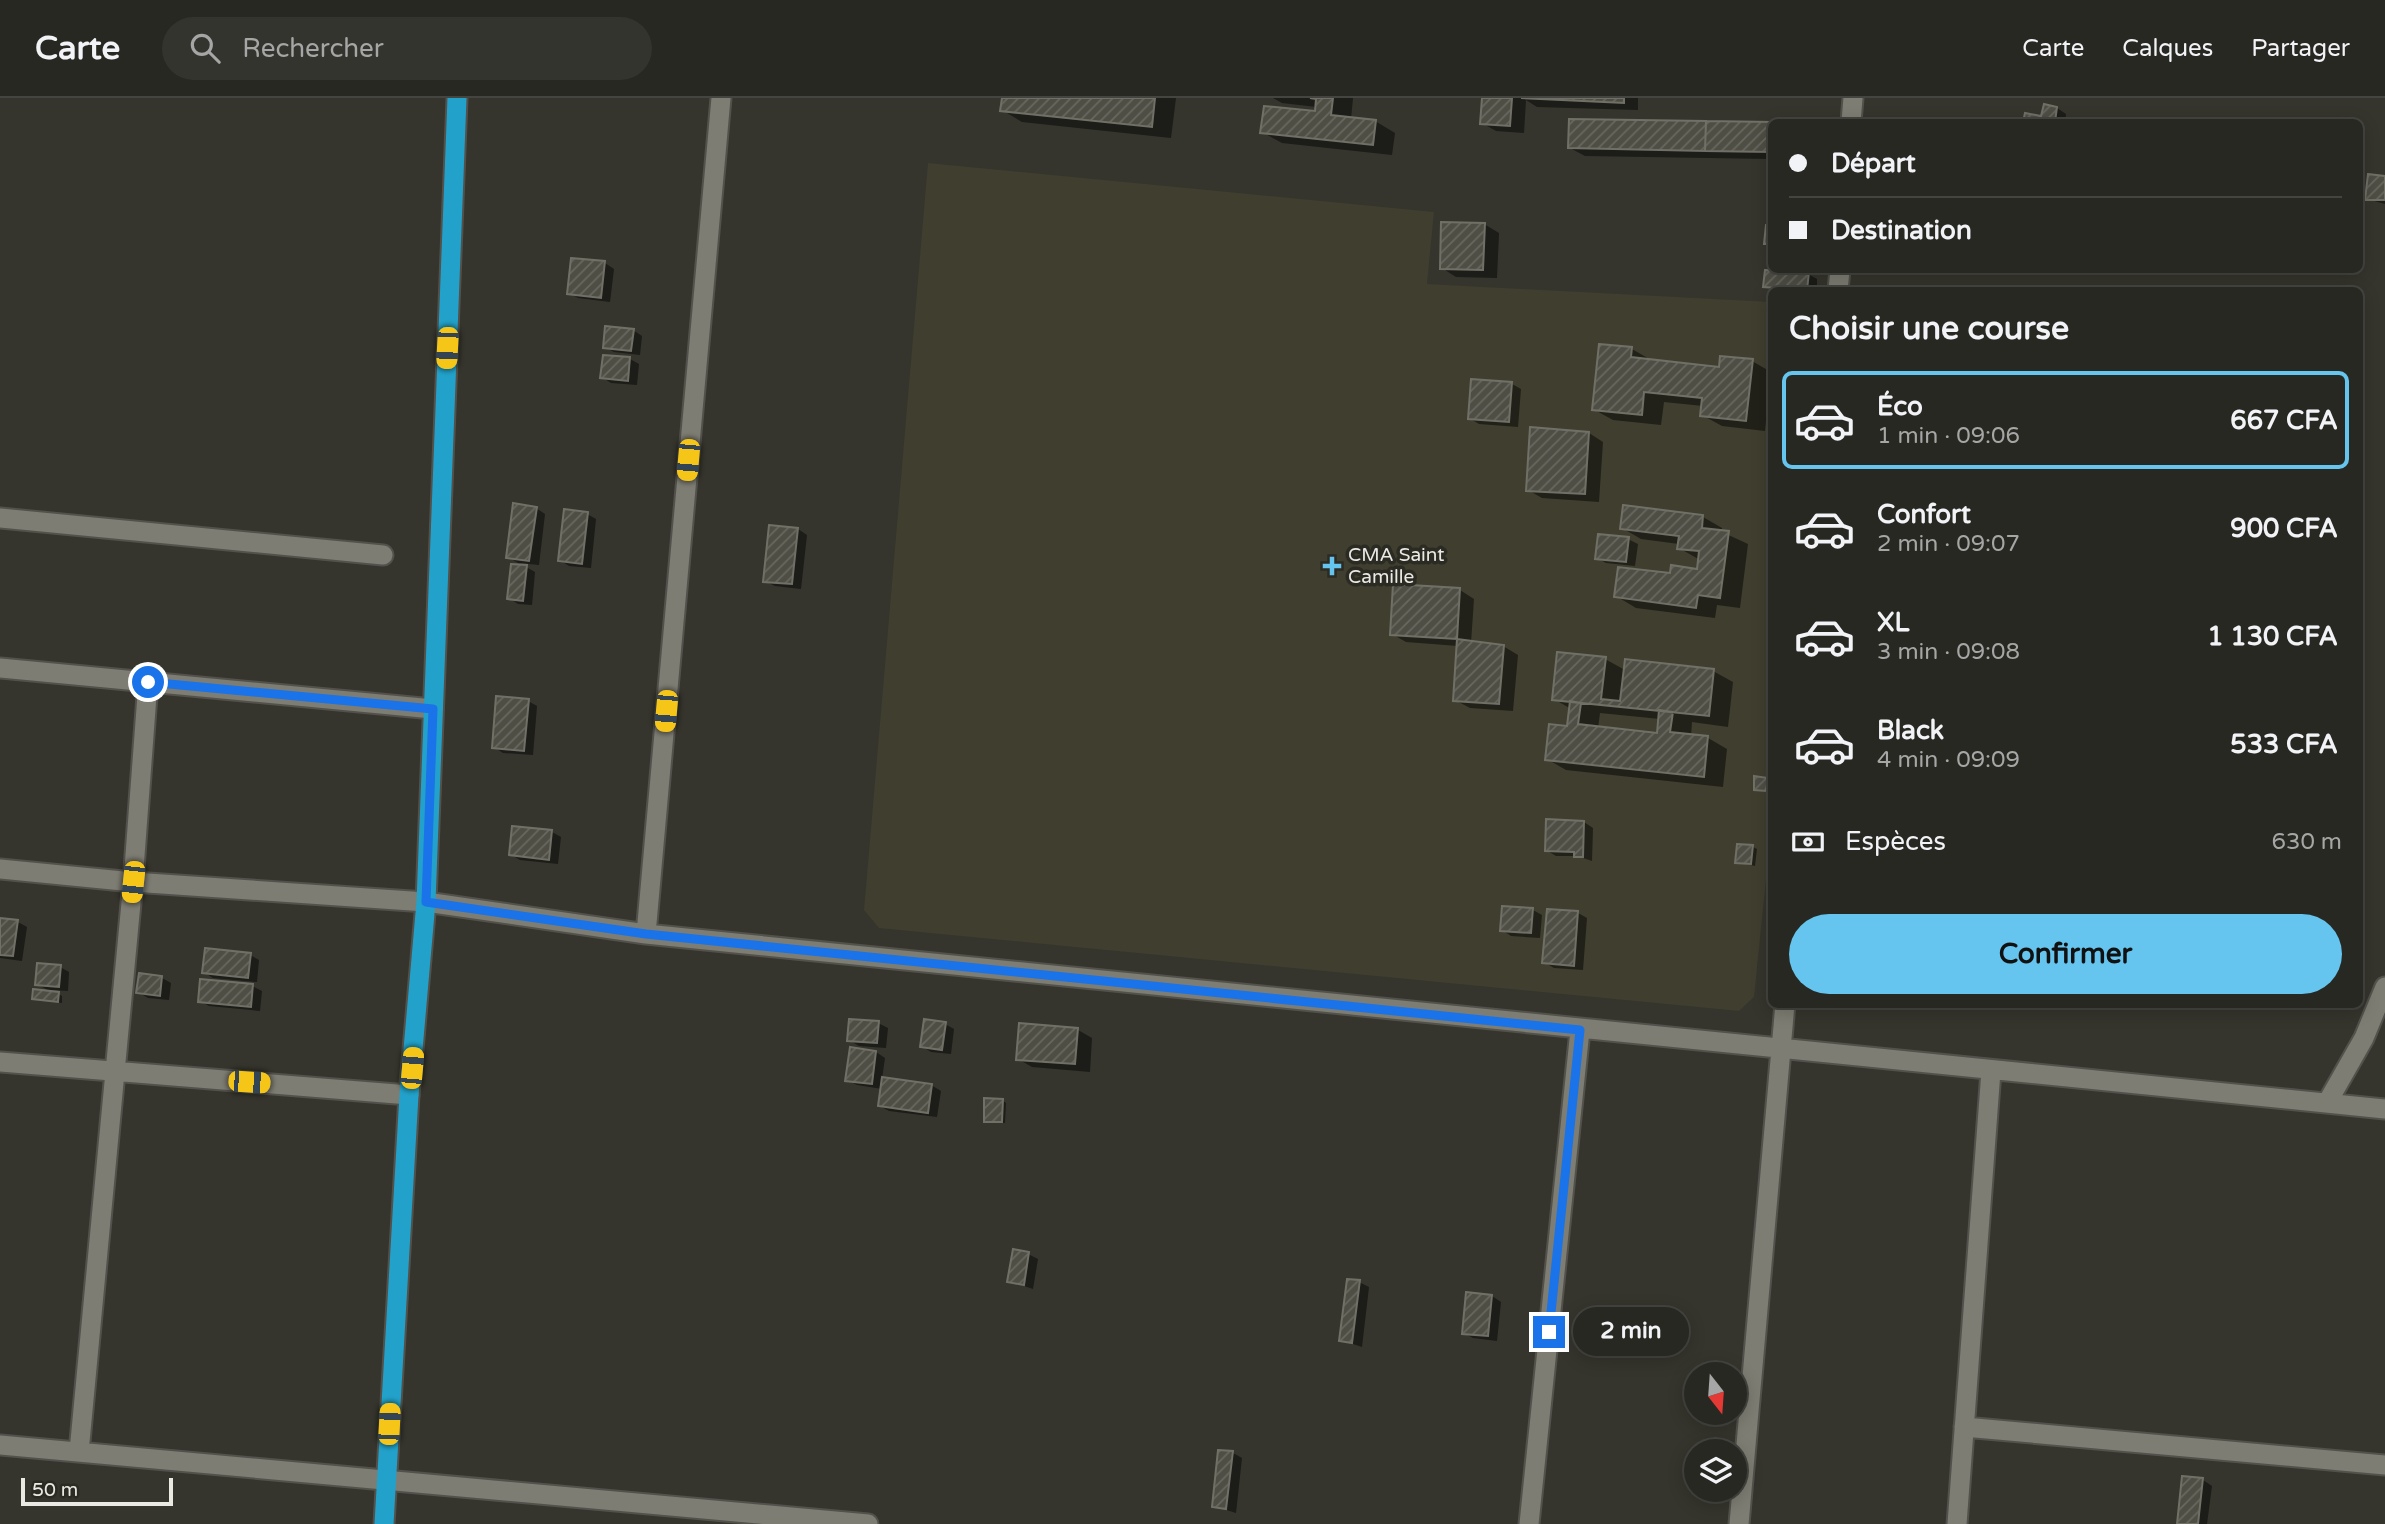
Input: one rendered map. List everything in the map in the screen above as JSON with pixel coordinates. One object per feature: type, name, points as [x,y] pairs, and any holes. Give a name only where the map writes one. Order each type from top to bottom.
[{"type":"highway","points":[[384,1524],[409,1095],[426,902],[457,98]]},
{"type":"street","points":[[646,934],[721,98]]},
{"type":"street","points":[[1851,119],[1853,98]]},
{"type":"street","points":[[0,518],[383,555]]},
{"type":"street","points":[[0,668],[433,709]]},
{"type":"street","points":[[79,1452],[133,882],[148,682]]},
{"type":"street","points":[[0,869],[133,882],[426,902],[646,934],[2385,1109]]},
{"type":"street","points":[[2327,1103],[2364,1038],[2385,987]]},
{"type":"street","points":[[1739,1524],[1785,1008]]},
{"type":"street","points":[[1529,1524],[1580,1030]]},
{"type":"street","points":[[0,1062],[409,1095]]},
{"type":"street","points":[[1957,1524],[1991,1071]]},
{"type":"street","points":[[1964,1427],[2385,1465]]},
{"type":"street","points":[[0,1445],[868,1524]]},
{"type":"shaded area","name":"CMA Saint Camille","points":[[928,163],[1434,212],[1427,284],[1768,302],[1768,859],[1754,997],[1739,1011],[879,928],[864,910]]},
{"type":"building","points":[[1002,98],[1155,98],[1152,127],[1000,111]]},
{"type":"building","points":[[1310,98],[1333,98],[1331,115],[1376,120],[1373,145],[1260,133],[1264,106],[1315,111],[1316,99]]},
{"type":"building","points":[[1482,98],[1512,98],[1510,126],[1480,124]]},
{"type":"building","points":[[1521,98],[1624,98],[1624,103]]},
{"type":"building","points":[[2044,104],[2057,107],[2055,119],[2024,119],[2025,113],[2041,116]]},
{"type":"building","points":[[1569,119],[1706,121],[1705,151],[1568,148]]},
{"type":"building","points":[[1706,121],[1768,122],[1768,152],[1705,151]]},
{"type":"building","points":[[2368,174],[2385,176],[2385,200],[2365,200]]},
{"type":"building","points":[[1441,222],[1485,223],[1483,270],[1440,269]]},
{"type":"building","points":[[1766,225],[1768,225],[1768,244],[1764,244]]},
{"type":"building","points":[[571,258],[605,261],[601,298],[567,294]]},
{"type":"building","points":[[1765,270],[1768,273],[1809,273],[1807,287],[1763,287]]},
{"type":"building","points":[[605,326],[634,329],[631,351],[603,348]]},
{"type":"building","points":[[1599,344],[1632,347],[1631,357],[1719,367],[1720,356],[1753,359],[1746,421],[1700,416],[1702,398],[1644,392],[1642,415],[1592,410]]},
{"type":"building","points":[[603,355],[630,357],[628,381],[600,378]]},
{"type":"building","points":[[1471,379],[1512,382],[1509,422],[1468,419]]},
{"type":"building","points":[[1530,427],[1589,432],[1585,494],[1526,491]]},
{"type":"building","points":[[513,503],[537,507],[529,561],[506,558]]},
{"type":"building","points":[[1623,505],[1703,515],[1702,528],[1729,531],[1720,598],[1698,595],[1696,608],[1614,597],[1618,567],[1670,573],[1671,565],[1697,569],[1699,551],[1677,549],[1679,536],[1620,529]]},
{"type":"building","points":[[564,509],[588,512],[582,564],[558,561]]},
{"type":"building","points":[[769,525],[798,528],[792,584],[763,582]]},
{"type":"building","points":[[1598,534],[1629,537],[1626,562],[1595,559]]},
{"type":"building","points":[[511,564],[527,565],[523,601],[507,599]]},
{"type":"building","points":[[1393,584],[1460,588],[1457,639],[1390,635]]},
{"type":"building","points":[[1457,639],[1504,645],[1499,704],[1453,701]]},
{"type":"building","points":[[1557,652],[1606,657],[1601,699],[1620,701],[1625,659],[1714,669],[1709,716],[1552,700]]},
{"type":"building","points":[[496,696],[529,699],[524,751],[492,748]]},
{"type":"building","points":[[1570,701],[1581,703],[1578,724],[1657,733],[1659,710],[1673,712],[1670,732],[1708,736],[1704,777],[1545,760],[1549,724],[1567,726]]},
{"type":"building","points":[[1754,776],[1768,778],[1766,791],[1754,790]]},
{"type":"building","points":[[1546,819],[1584,821],[1583,857],[1574,857],[1574,852],[1545,851]]},
{"type":"building","points":[[512,826],[552,830],[549,860],[509,855]]},
{"type":"building","points":[[1737,844],[1753,845],[1751,864],[1735,863]]},
{"type":"building","points":[[1502,906],[1533,908],[1531,933],[1500,931]]},
{"type":"building","points":[[1547,909],[1578,911],[1574,966],[1542,963]]},
{"type":"building","points":[[0,918],[18,920],[13,956],[0,955]]},
{"type":"building","points":[[205,948],[251,953],[248,978],[202,973]]},
{"type":"building","points":[[37,963],[61,965],[59,987],[35,985]]},
{"type":"building","points":[[139,973],[162,976],[160,996],[136,993]]},
{"type":"building","points":[[200,979],[253,984],[251,1007],[198,1002]]},
{"type":"building","points":[[33,989],[59,992],[58,1002],[32,999]]},
{"type":"building","points":[[849,1019],[879,1021],[877,1043],[847,1041]]},
{"type":"building","points":[[924,1019],[946,1022],[942,1050],[920,1047]]},
{"type":"building","points":[[1019,1023],[1078,1028],[1075,1064],[1016,1060]]},
{"type":"building","points":[[850,1047],[876,1051],[872,1084],[845,1081]]},
{"type":"building","points":[[882,1077],[932,1084],[928,1113],[878,1106]]},
{"type":"building","points":[[984,1098],[1003,1099],[1002,1122],[984,1122]]},
{"type":"building","points":[[1013,1249],[1029,1252],[1024,1285],[1007,1282]]},
{"type":"building","points":[[1347,1279],[1360,1280],[1352,1343],[1339,1341]]},
{"type":"building","points":[[1466,1292],[1492,1295],[1488,1336],[1462,1334]]},
{"type":"building","points":[[1218,1450],[1233,1451],[1226,1509],[1212,1507]]},
{"type":"building","points":[[2182,1476],[2203,1478],[2198,1524],[2177,1524]]},
{"type":"place","name":"CMA Saint Camille","points":[[1332,566]]},
{"type":"route","points":[[148,682],[433,709],[426,902],[646,934],[1580,1030],[1549,1332]]}]
